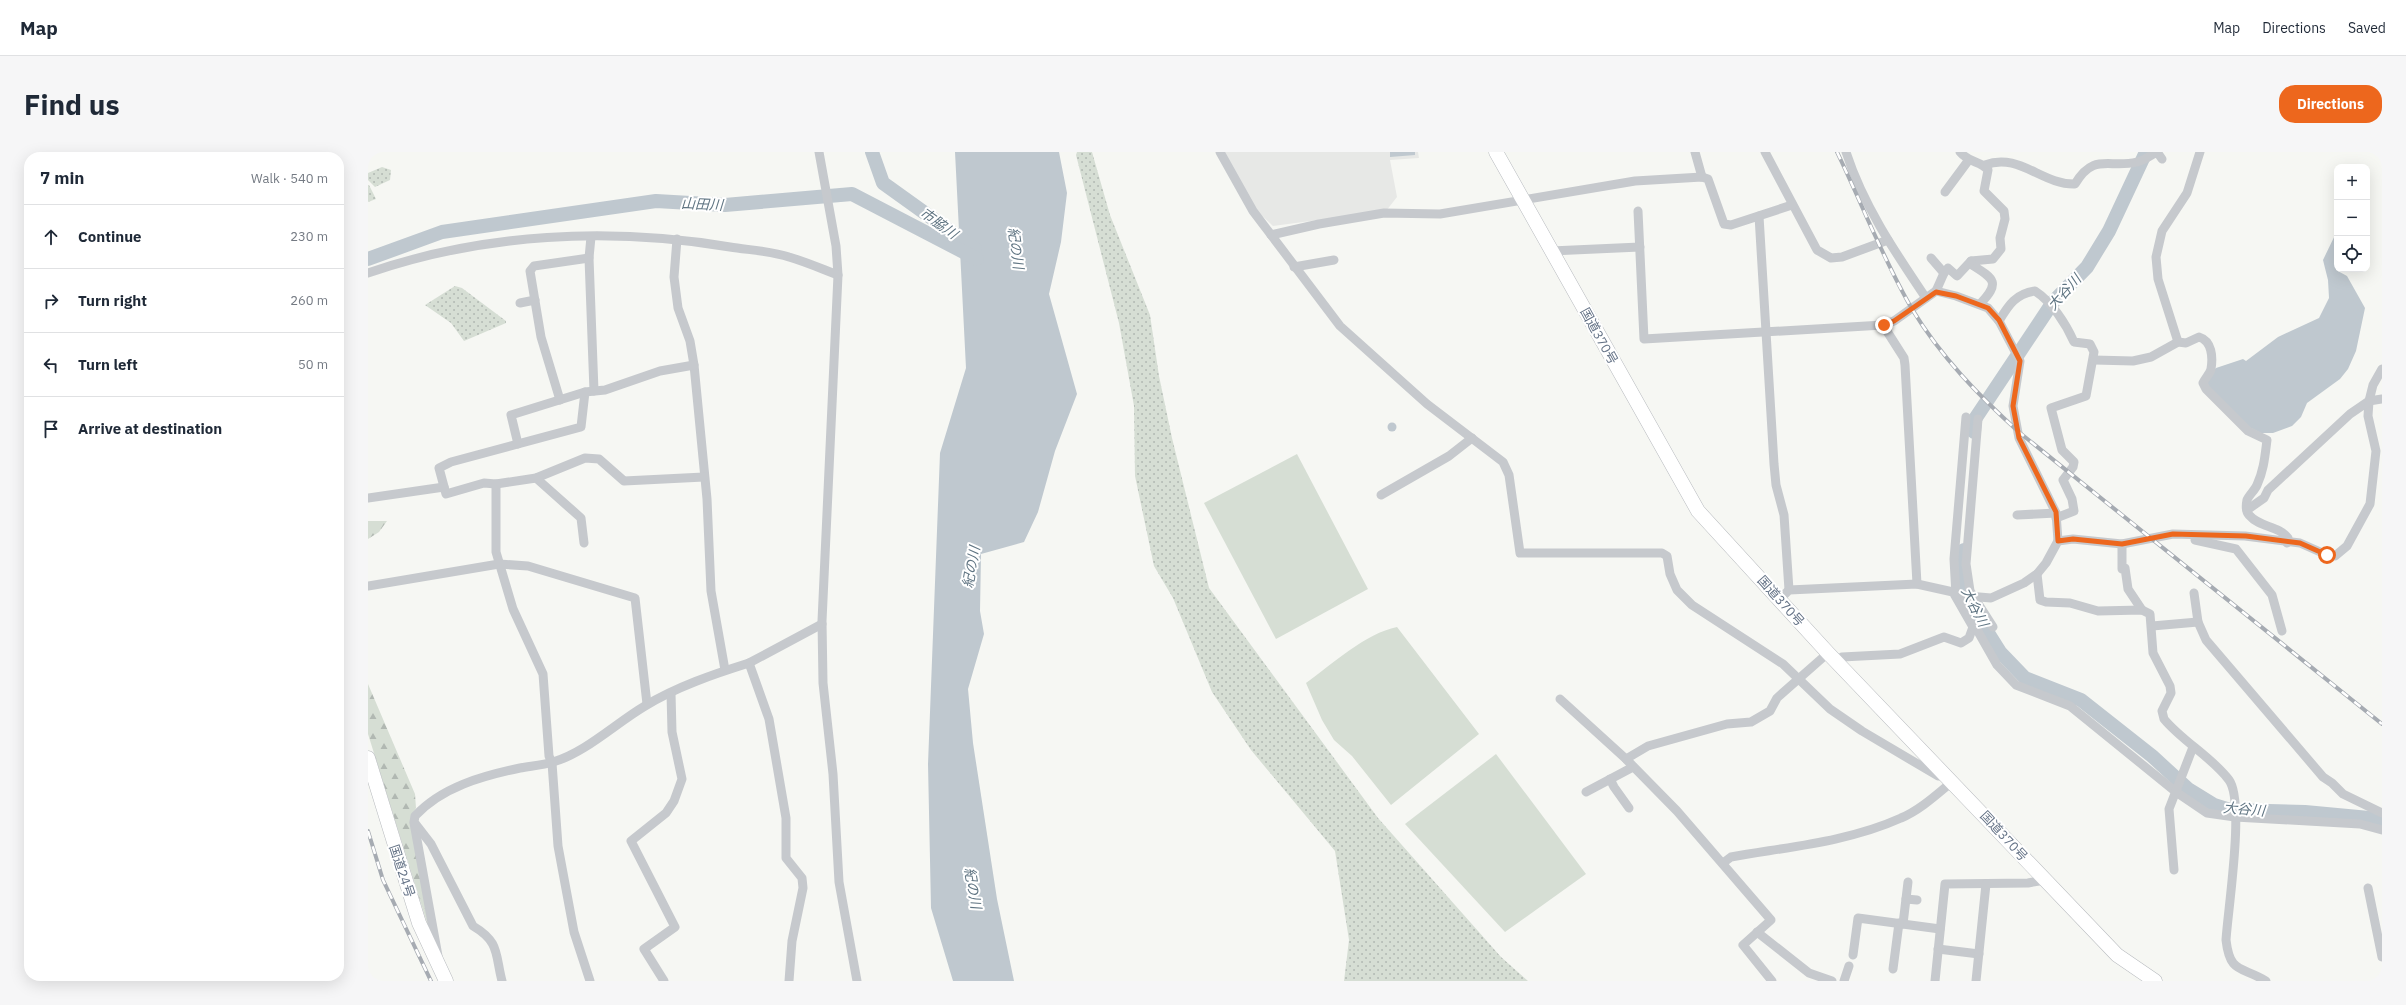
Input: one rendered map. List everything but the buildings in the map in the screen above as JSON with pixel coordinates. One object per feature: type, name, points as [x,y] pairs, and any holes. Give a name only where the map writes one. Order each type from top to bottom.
[{"type":"highway","name":"国道370号","points":[[1496,152],[1698,511],[1785,595],[1833,657],[1950,778],[2117,955],[2156,981]]},
{"type":"highway","name":"国道24号","points":[[368,758],[419,923],[446,981]]},
{"type":"street","points":[[819,152],[836,246],[838,275],[822,624],[823,683],[833,774],[839,882],[857,981]]},
{"type":"street","points":[[1220,152],[1253,211],[1340,326],[1427,404],[1503,462],[1507,468],[1520,553],[1662,553],[1667,556],[1670,574],[1677,590],[1684,599],[1783,664],[1830,709],[1862,732],[1938,776],[1950,778]]},
{"type":"street","points":[[1694,152],[1702,178]]},
{"type":"street","points":[[1764,152],[1817,250],[1831,258],[1852,255],[1888,240]]},
{"type":"street","points":[[1846,152],[1853,174],[1888,240],[1926,298]]},
{"type":"street","points":[[1638,212],[1644,339],[1884,325],[1894,321],[1936,292],[1944,273],[1948,268],[1957,276],[1971,261],[1993,259],[2001,249],[2000,238],[2005,219],[2004,211],[1984,191],[1988,170],[1985,166],[1968,161],[1960,152]]},
{"type":"street","points":[[1985,166],[1998,155],[2019,155],[2056,180],[2066,184],[2075,184],[2090,165],[2098,162],[2138,162],[2157,152],[2162,159]]},
{"type":"street","points":[[2178,342],[2158,279],[2157,250],[2162,231],[2187,193],[2200,152]]},
{"type":"street","points":[[1945,192],[1968,161]]},
{"type":"street","points":[[1270,235],[1384,212],[1440,214],[1635,181],[1708,179],[1724,224],[1731,225],[1792,205]]},
{"type":"street","points":[[1759,216],[1774,464],[1776,485],[1784,515],[1785,595],[1917,584],[1965,595],[1991,598],[2024,583],[2037,574],[2046,563],[2058,541],[2056,515],[2019,438],[2013,406],[2020,361],[1999,320],[1988,308],[1980,304],[1936,292]]},
{"type":"street","points":[[368,273],[406,260],[477,244],[518,238],[591,237],[677,239],[788,256],[838,275]]},
{"type":"street","points":[[591,237],[589,258],[590,392],[581,427],[451,462],[439,468],[446,494],[484,483],[496,484],[536,478],[585,458],[599,459],[624,481],[704,477]]},
{"type":"street","points":[[677,239],[674,277],[678,308],[690,341],[694,365],[704,477],[711,591],[725,670]]},
{"type":"street","points":[[1551,251],[1640,247]]},
{"type":"street","points":[[560,400],[541,337],[530,271],[534,266],[589,258]]},
{"type":"street","points":[[1931,258],[1944,273]]},
{"type":"street","points":[[1294,267],[1334,260]]},
{"type":"street","points":[[1971,261],[1972,265],[1992,279],[1994,284],[1992,291],[1980,304]]},
{"type":"street","points":[[1999,320],[2015,298],[2019,295],[2035,291],[2043,296],[2062,319],[2074,342],[2090,344],[2094,352],[2094,360],[2086,396],[2051,408],[2062,450],[2074,462],[2073,467],[2063,480],[2072,499],[2074,511],[2056,515],[2017,515]]},
{"type":"street","points":[[520,303],[535,300]]},
{"type":"street","points":[[1884,325],[1904,358],[1905,364],[1917,584]]},
{"type":"street","points":[[2094,360],[2133,361],[2151,357],[2178,342],[2186,343],[2199,337],[2204,338],[2211,347],[2211,370],[2203,383],[2206,390],[2248,431],[2267,440],[2264,464],[2255,488],[2247,500],[2247,510],[2249,515],[2263,525],[2282,531],[2288,538],[2287,543]]},
{"type":"street","points":[[518,444],[511,415],[560,400],[626,384],[660,371],[694,365]]},
{"type":"street","points":[[2058,541],[2073,539],[2122,544],[2156,536],[2173,534],[2246,536],[2287,543],[2300,543],[2327,555],[2335,556],[2347,546],[2370,504],[2376,452],[2368,416],[2369,401],[2373,385],[2382,369]]},
{"type":"street","points":[[2247,510],[2264,498],[2268,491],[2326,435],[2369,401],[2382,399]]},
{"type":"street","points":[[1626,759],[1648,746],[1727,724],[1751,722],[1770,711],[1777,698],[1799,679],[1833,657],[1900,654],[1944,637],[1961,643],[1969,638],[1973,627],[1954,559],[1966,418]]},
{"type":"street","points":[[1965,595],[1968,583],[1966,564],[1978,419]]},
{"type":"street","points":[[1381,495],[1449,456],[1472,438]]},
{"type":"street","points":[[536,478],[581,518],[584,543]]},
{"type":"street","points":[[496,484],[496,552],[513,609],[543,674],[549,756],[552,763],[558,846],[574,932],[590,981]]},
{"type":"street","points":[[368,498],[444,487]]},
{"type":"street","points":[[2255,488],[2268,491]]},
{"type":"street","points":[[2156,536],[2161,539],[2201,540],[2236,549],[2272,595],[2282,631]]},
{"type":"street","points":[[2122,544],[2122,569],[2125,568],[2128,589],[2142,610]]},
{"type":"street","points":[[368,586],[499,564],[528,566],[635,598],[647,704]]},
{"type":"street","points":[[2037,574],[2040,600],[2046,602],[2070,603],[2098,611],[2142,610],[2150,614],[2153,653],[2170,686],[2171,693],[2162,711],[2164,720],[2193,748],[2228,778],[2234,792],[2235,812],[2227,928],[2228,951],[2233,965],[2266,981]]},
{"type":"street","points":[[2194,593],[2198,622],[2206,640],[2322,777],[2332,783],[2343,794],[2382,813]]},
{"type":"street","points":[[1965,595],[1993,627]]},
{"type":"street","points":[[2152,626],[2198,622]]},
{"type":"street","points":[[440,967],[435,928],[414,822],[414,816],[429,802],[452,789],[493,774],[552,763],[571,756],[647,704],[725,670],[749,663],[822,624]]},
{"type":"street","points":[[1973,627],[1976,628],[1997,665],[2016,686],[2070,706],[2176,792],[2207,813],[2235,812],[2360,824],[2382,830]]},
{"type":"street","points":[[749,663],[769,719],[786,818],[786,858],[802,878],[803,888],[786,980]]},
{"type":"street","points":[[664,981],[644,949],[675,928],[631,841],[666,813],[674,801],[682,779],[672,732],[671,693]]},
{"type":"street","points":[[1560,700],[1626,759],[1677,811],[1771,920],[1743,945],[1772,981]]},
{"type":"street","points":[[2174,870],[2169,809],[2171,800],[2176,792],[2193,748]]},
{"type":"street","points":[[1586,792],[1633,767]]},
{"type":"street","points":[[1723,863],[1731,857],[1842,836],[1901,818],[1921,807],[1950,778]]},
{"type":"street","points":[[1610,779],[1614,787],[1630,808]]},
{"type":"street","points":[[414,822],[431,844],[473,926],[484,933],[496,949],[502,981]]},
{"type":"street","points":[[1935,981],[1945,884],[2028,883],[2045,880]]},
{"type":"street","points":[[1893,970],[1908,882]]},
{"type":"street","points":[[1976,981],[1986,884]]},
{"type":"street","points":[[2368,888],[2382,957]]},
{"type":"street","points":[[1906,899],[1917,900]]},
{"type":"street","points":[[1853,955],[1858,918],[1940,929]]},
{"type":"street","points":[[1757,932],[1807,977],[1832,981]]},
{"type":"street","points":[[1938,949],[1979,954]]},
{"type":"street","points":[[1844,981],[1849,966]]},
{"type":"shaded area","points":[[1223,152],[1418,152],[1419,158],[1390,160],[1397,197],[1386,211],[1273,226],[1256,210]]},
{"type":"green space","points":[[1077,152],[1092,152],[1110,215],[1150,315],[1159,376],[1172,438],[1209,588],[1378,818],[1501,957],[1528,981],[1344,981],[1349,940],[1335,851],[1251,750],[1212,692],[1173,598],[1154,566],[1135,476],[1134,406],[1119,323],[1076,155]]},
{"type":"green space","points":[[382,167],[391,170],[390,180],[375,187],[368,180],[368,173]]},
{"type":"green space","points":[[368,185],[376,199],[368,202]]},
{"type":"green space","points":[[455,286],[462,288],[506,321],[506,323],[464,341],[451,323],[425,305]]},
{"type":"green space","points":[[1297,454],[1368,589],[1276,639],[1204,503]]},
{"type":"green space","points":[[368,521],[387,521],[379,532],[368,539]]},
{"type":"green space","points":[[1397,627],[1479,734],[1391,805],[1352,756],[1334,740],[1322,720],[1306,683],[1349,650],[1385,630]]},
{"type":"green space","points":[[368,684],[415,794],[416,808],[411,816],[429,929],[368,734]]},
{"type":"green space","points":[[1496,754],[1586,874],[1505,932],[1405,824]]},
{"type":"water","name":"紀の川","points":[[955,152],[1059,152],[1067,193],[1061,242],[1049,294],[1077,394],[1055,451],[1038,512],[1024,542],[981,554],[980,611],[984,634],[968,689],[973,743],[997,899],[1014,981],[953,981],[931,908],[928,764],[940,453],[966,368]]},
{"type":"water","points":[[1390,152],[1415,152],[1415,155],[1390,157]]},
{"type":"water","points":[[2334,237],[2334,272],[2340,272],[2347,276],[2365,308],[2356,351],[2348,369],[2340,379],[2307,403],[2301,417],[2292,426],[2273,433],[2261,433],[2238,422],[2211,395],[2206,378],[2216,368],[2243,359],[2246,361],[2278,337],[2319,318],[2329,298],[2328,280],[2323,260]]},
{"type":"water","points":[[1392,422],[1397,427],[1392,432],[1387,427]]},
{"type":"waterway","name":"市脇川","points":[[872,152],[883,183],[975,249]]},
{"type":"waterway","name":"大谷川","points":[[1974,432],[1975,419],[2053,302],[2087,267],[2109,231],[2146,152]]},
{"type":"waterway","name":"山田川","points":[[368,259],[442,232],[656,201],[725,205],[852,194],[977,259]]},
{"type":"waterway","name":"大谷川","points":[[1964,550],[1961,580],[1983,625],[2000,652],[2025,678],[2081,700],[2152,756],[2188,789],[2214,805],[2230,810],[2305,812],[2369,818],[2382,821]]},
{"type":"railway","points":[[1837,152],[1882,251],[1912,309],[1923,327],[1948,360],[1975,390],[2020,433],[2382,724]]},
{"type":"railway","points":[[368,831],[383,880],[431,981]]},
{"type":"route","points":[[1884,325],[1894,321],[1936,292],[1982,304],[1999,320],[2020,361],[2013,406],[2020,433],[2019,438],[2029,454],[2030,462],[2056,512],[2058,541],[2073,539],[2122,544],[2158,535],[2173,534],[2246,536],[2287,543],[2300,543],[2311,546],[2327,555]]}]
